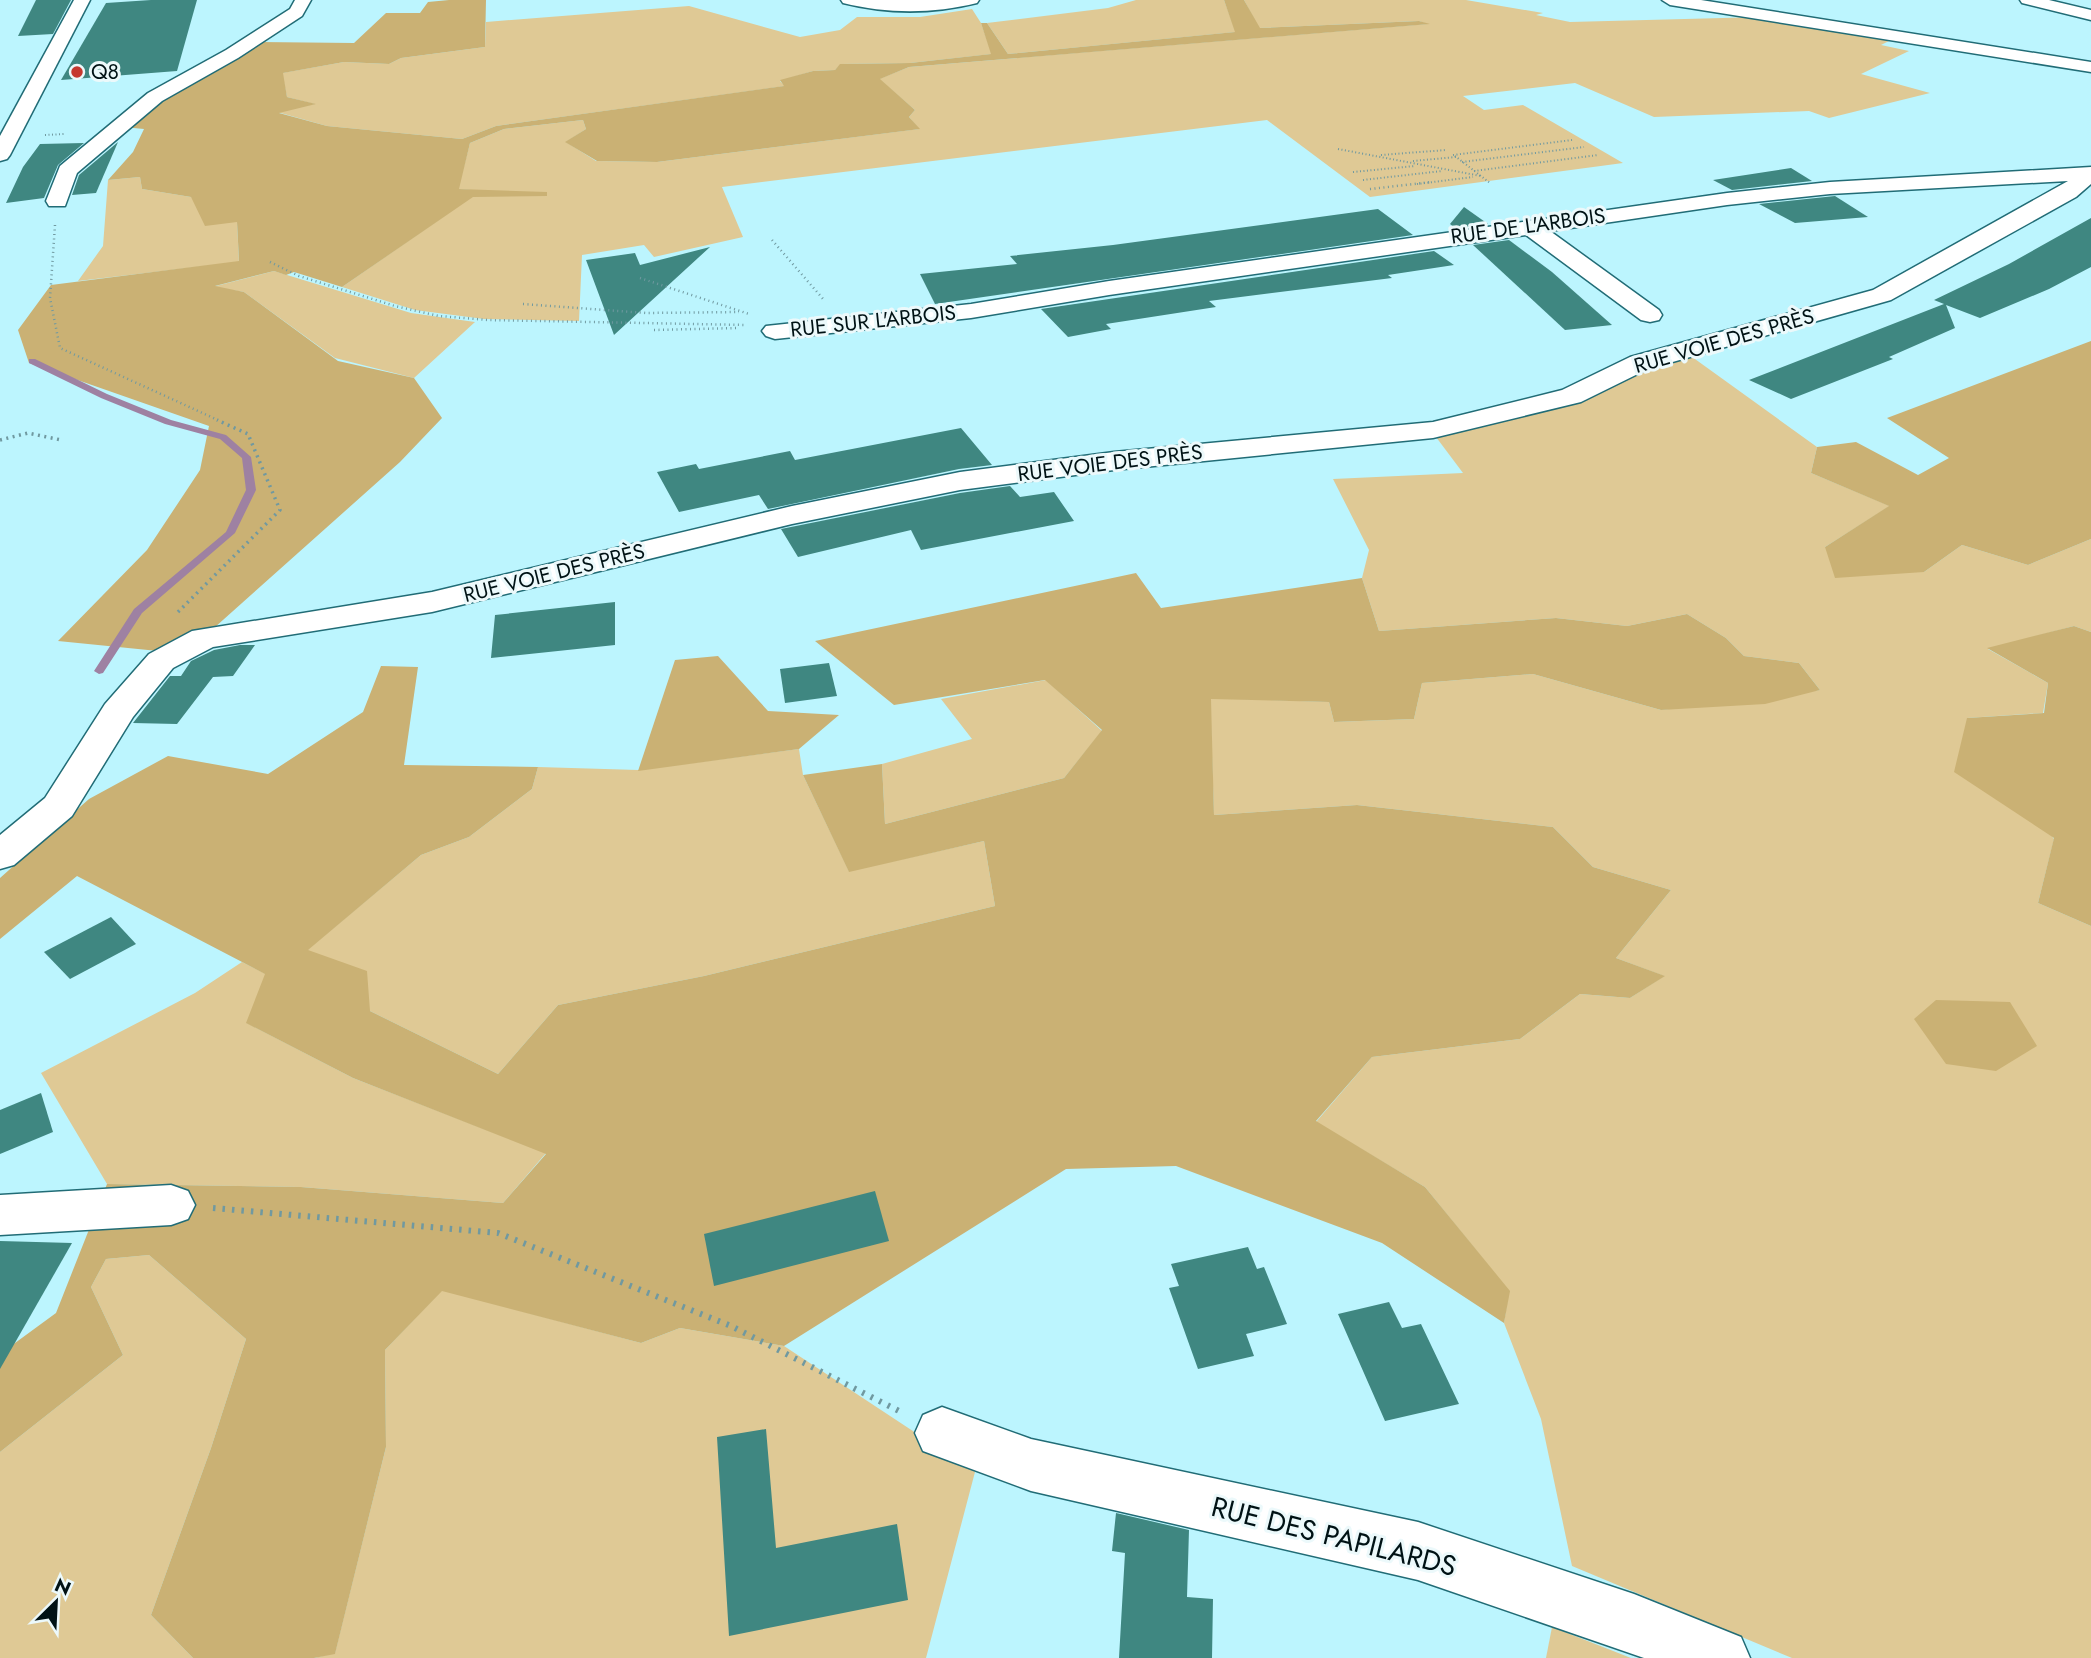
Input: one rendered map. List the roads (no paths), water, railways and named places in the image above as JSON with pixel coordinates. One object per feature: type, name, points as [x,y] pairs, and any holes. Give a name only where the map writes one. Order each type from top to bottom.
[{"type":"street","points":[[3,144],[82,0]]},
{"type":"street","points":[[57,201],[67,170],[155,97],[232,54],[296,12],[303,0]]},
{"type":"street","points":[[849,0],[873,5],[925,7],[971,0]]},
{"type":"street","points":[[1670,0],[2091,67]]},
{"type":"street","points":[[2029,0],[2091,15]]},
{"type":"street","name":"RUE DE L'ARBOIS","points":[[971,312],[1109,288],[1528,226],[1830,188],[2090,173]]},
{"type":"street","name":"RUE VOIE DES PRÈS","points":[[0,856],[59,807],[118,712],[161,661],[204,638],[432,602],[792,515],[960,481],[1114,461],[1433,430],[1571,396],[1639,363],[1882,295],[2068,192],[2090,173]]},
{"type":"street","points":[[1528,226],[1650,315]]},
{"type":"street","name":"RUE SUR L'ARBOIS","points":[[779,330],[971,312]]},
{"type":"street","points":[[0,1215],[170,1205]]},
{"type":"street","name":"RUE DES PAPILARDS","points":[[942,1433],[1031,1465],[1418,1551],[1634,1624],[1720,1658]]},
{"type":"waterway","points":[[32,361],[104,396],[168,422],[223,437],[246,457],[251,490],[230,533],[138,611],[99,671]]},
{"type":"place","name":"Q8","points":[[77,72]]}]
